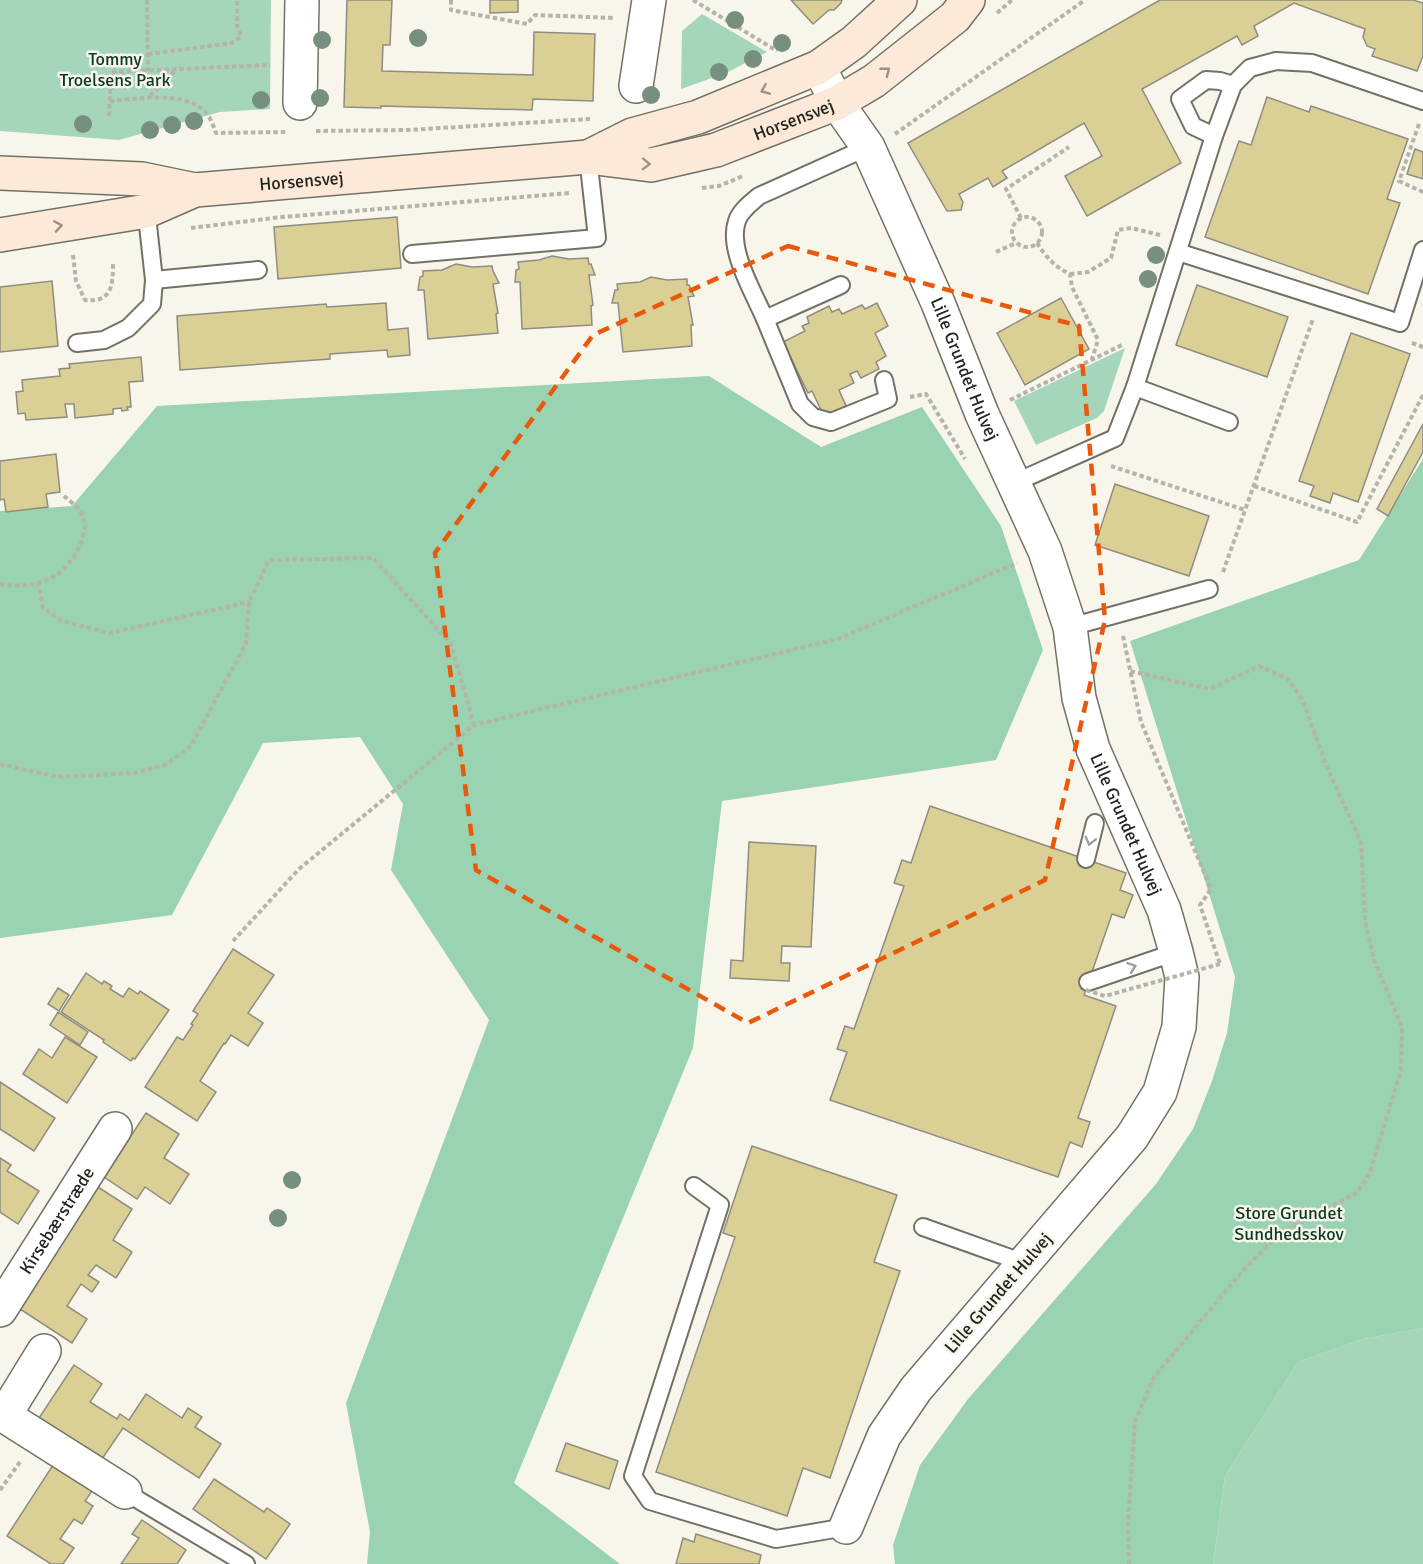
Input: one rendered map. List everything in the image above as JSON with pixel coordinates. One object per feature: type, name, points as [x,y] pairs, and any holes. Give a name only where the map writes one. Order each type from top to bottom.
[{"type":"main road","name":"Horsensvej","points":[[588,157],[632,135],[699,117],[819,67],[854,42],[900,0]]},
{"type":"main road","name":"Horsensvej","points":[[0,173],[142,179],[195,190],[588,157],[651,165],[716,150],[837,103],[874,81],[962,8],[984,0]]},
{"type":"main road","name":"Horsensvej","points":[[0,235],[147,211],[195,190]]},
{"type":"street","points":[[299,122],[302,0]]},
{"type":"street","points":[[636,86],[647,10]]},
{"type":"street","name":"Lille Grundet Hulvej","points":[[819,67],[837,103],[868,147],[938,303],[982,414],[1045,551],[1070,627],[1079,698],[1093,749],[1164,910],[1182,977],[1179,1027],[1160,1092],[1132,1137],[916,1389],[884,1436],[846,1527]]},
{"type":"street","name":"Kirsebærstræde","points":[[0,1310],[115,1129]]},
{"type":"street","points":[[44,1351],[2,1414],[124,1492]]},
{"type":"lane","points":[[1014,483],[1115,438],[1135,387],[1214,136],[1233,85],[1250,68],[1276,61],[1312,63],[1423,101]]},
{"type":"lane","points":[[1214,136],[1192,126],[1180,99],[1206,80],[1233,85]]},
{"type":"lane","points":[[868,147],[759,196],[746,207],[737,221],[737,255],[800,404],[813,417],[831,422],[888,399],[884,380]]},
{"type":"lane","points":[[412,254],[597,238],[588,157]]},
{"type":"lane","points":[[77,343],[104,340],[128,328],[152,304],[154,280],[142,179]]},
{"type":"lane","points":[[1178,252],[1400,323],[1423,250]]},
{"type":"lane","points":[[154,280],[258,270]]},
{"type":"lane","points":[[765,319],[841,285]]},
{"type":"lane","points":[[1135,387],[1229,422]]},
{"type":"lane","points":[[1070,627],[1209,589]]},
{"type":"lane","points":[[1086,859],[1095,823]]},
{"type":"lane","points":[[1087,986],[1176,952]]},
{"type":"lane","points":[[694,1186],[720,1205],[633,1476],[650,1501],[776,1539],[846,1527]]},
{"type":"lane","points":[[922,1227],[1024,1263]]},
{"type":"lane","points":[[124,1492],[246,1564]]},
{"type":"path","points":[[147,0],[148,71]]},
{"type":"path","points":[[148,54],[232,43],[241,37],[237,26],[237,0]]},
{"type":"path","points":[[451,0],[451,10],[527,24],[536,15],[647,10]]},
{"type":"path","points":[[693,0],[785,56]]},
{"type":"path","points":[[868,147],[898,133],[1085,0]]},
{"type":"path","points":[[109,116],[111,72],[301,63]]},
{"type":"path","points":[[148,97],[177,69]]},
{"type":"path","points":[[110,101],[148,97],[188,102],[203,109],[216,134],[299,122],[408,130],[592,119]]},
{"type":"path","points":[[1420,122],[1399,181],[1423,192]]},
{"type":"path","points":[[1021,218],[1006,189],[1069,147]]},
{"type":"path","points":[[1021,218],[1031,218],[1039,224],[1042,234],[1034,246],[1024,248],[1016,243],[1011,235],[1016,221],[1021,218]]},
{"type":"path","points":[[1037,243],[1042,252],[1070,274],[1088,272],[1111,258],[1118,230],[1131,228],[1161,236],[1178,252]]},
{"type":"path","points":[[996,252],[1016,243]]},
{"type":"path","points":[[73,253],[76,281],[85,300],[96,301],[108,294],[112,284],[112,263]]},
{"type":"path","points":[[1070,274],[1072,287],[1098,340],[1092,360]]},
{"type":"path","points":[[1209,589],[1224,571],[1313,318],[1331,300]]},
{"type":"path","points":[[982,414],[1153,330]]},
{"type":"path","points":[[888,399],[926,394],[967,462]]},
{"type":"path","points":[[1254,486],[1357,522],[1423,395]]},
{"type":"path","points":[[1088,450],[1112,467],[1245,510]]},
{"type":"path","points":[[0,584],[24,585],[53,578],[78,552],[86,528],[81,512],[63,495]]},
{"type":"path","points":[[233,941],[299,869],[474,725],[838,639],[1045,551]]},
{"type":"path","points":[[0,764],[58,777],[135,772],[167,764],[191,746],[246,643],[249,602],[269,560],[373,558],[451,644],[474,725]]},
{"type":"path","points":[[38,582],[43,608],[62,621],[110,633],[249,602]]},
{"type":"path","points":[[1087,986],[1105,996],[1220,964],[1200,904],[1211,889],[1141,722],[1118,613]]},
{"type":"path","points":[[1129,1564],[1128,1522],[1135,1421],[1154,1377],[1245,1268],[1280,1233],[1357,1193],[1370,1172],[1401,1070],[1402,1027],[1374,960],[1365,920],[1361,842],[1326,765],[1303,701],[1288,679],[1259,666],[1210,689],[1130,671]]},
{"type":"highlighted area","points":[[788,246],[1079,326],[1105,620],[1045,880],[748,1023],[476,870],[435,553],[593,335]]},
{"type":"green space","name":"Tommy Troelsens Park","points":[[0,0],[271,0],[270,109],[220,112],[119,140],[0,131]]},
{"type":"green space","points":[[702,14],[767,52],[726,73],[681,89],[682,31]]},
{"type":"green space","points":[[1125,348],[1104,411],[1097,418],[1036,445],[1014,401]]},
{"type":"green space","points":[[709,376],[821,447],[922,407],[1001,526],[1043,650],[996,760],[722,801],[693,1048],[514,1483],[620,1564],[367,1564],[370,1532],[346,1403],[489,1020],[391,870],[403,804],[360,737],[263,743],[172,915],[0,938],[0,511],[72,506],[157,406]]},
{"type":"green space","name":"Store Grundet Sundhedsskov","points":[[1423,459],[1423,1328],[1363,1339],[1298,1362],[1225,1476],[1213,1564],[895,1564],[893,1545],[920,1465],[968,1399],[1156,1184],[1193,1129],[1212,1081],[1227,1033],[1235,977],[1130,641],[1359,560]]},
{"type":"green space","points":[[1423,1328],[1423,1564],[1213,1564],[1225,1476],[1298,1362],[1363,1339]]},
{"type":"building","points":[[347,0],[392,0],[390,45],[383,45],[382,71],[533,75],[534,32],[595,34],[593,101],[533,99],[532,110],[344,107]]},
{"type":"building","points":[[490,0],[518,0],[518,12],[490,13]]},
{"type":"building","points":[[791,0],[842,0],[834,10],[829,10],[813,24]]},
{"type":"building","points":[[1160,0],[1413,0],[1423,3],[1423,56],[1417,71],[1372,56],[1375,49],[1367,46],[1363,37],[1365,29],[1294,3],[1254,26],[1258,36],[1242,45],[1237,36],[1142,89],[1181,163],[1087,216],[1065,176],[1102,156],[1084,123],[1002,171],[1007,178],[993,187],[988,178],[959,194],[963,202],[961,210],[947,211],[908,143]]},
{"type":"building","points":[[1267,97],[1309,112],[1311,106],[1408,139],[1387,199],[1400,203],[1368,294],[1205,237],[1239,141],[1251,145]]},
{"type":"building","points":[[1415,149],[1423,152],[1423,179],[1407,174]]},
{"type":"building","points":[[397,217],[401,268],[278,279],[274,227]]},
{"type":"building","points":[[552,256],[569,259],[588,258],[595,275],[589,275],[593,305],[591,306],[592,325],[522,329],[520,282],[515,282],[516,270],[519,269],[518,262]]},
{"type":"building","points":[[456,264],[472,267],[492,266],[499,283],[493,284],[498,313],[496,314],[498,333],[428,339],[424,290],[418,290],[420,277],[423,276],[423,271],[442,270]]},
{"type":"building","points":[[651,277],[667,280],[687,279],[687,285],[694,296],[688,297],[693,325],[691,325],[692,346],[623,352],[618,303],[612,303],[615,290],[618,290],[617,284],[640,282]]},
{"type":"building","points":[[52,281],[58,346],[0,352],[0,287]]},
{"type":"building","points":[[1197,285],[1288,317],[1267,377],[1176,345]]},
{"type":"building","points":[[1061,298],[1089,349],[1025,385],[997,333]]},
{"type":"building","points":[[386,303],[388,330],[408,328],[410,355],[388,357],[387,350],[330,354],[330,359],[180,370],[177,316],[326,304],[327,307]]},
{"type":"building","points":[[877,303],[888,326],[875,333],[886,356],[876,362],[879,369],[861,378],[857,371],[850,374],[854,383],[839,390],[847,408],[830,417],[822,412],[812,391],[808,393],[783,342],[805,331],[802,326],[809,323],[807,317],[829,306],[832,312],[839,309],[842,314],[862,305],[865,309]]},
{"type":"building","points":[[1351,333],[1410,354],[1358,502],[1333,493],[1330,503],[1310,496],[1314,486],[1299,481]]},
{"type":"building","points":[[141,357],[143,381],[129,382],[131,407],[127,407],[128,410],[113,409],[113,414],[75,418],[74,404],[65,404],[67,417],[26,420],[25,413],[18,414],[16,392],[23,391],[22,380],[60,376],[59,369],[70,368],[69,364]]},
{"type":"building","points":[[1423,424],[1423,452],[1388,516],[1377,509]]},
{"type":"building","points":[[56,454],[60,492],[46,494],[48,507],[6,512],[4,499],[0,500],[0,461]]},
{"type":"building","points":[[1115,484],[1209,516],[1189,576],[1095,545]]},
{"type":"building","points":[[930,806],[1126,873],[1120,890],[1133,895],[1124,918],[1112,914],[1084,995],[1116,1006],[1078,1118],[1090,1122],[1082,1147],[1070,1142],[1058,1177],[830,1100],[847,1052],[837,1049],[845,1026],[854,1029],[904,886],[894,883],[902,860],[911,863]]},
{"type":"building","points":[[749,842],[816,846],[811,947],[782,946],[781,963],[790,963],[789,981],[730,978],[731,960],[743,961]]},
{"type":"building","points":[[233,949],[274,975],[248,1013],[263,1023],[248,1046],[231,1035],[200,1081],[216,1092],[197,1121],[145,1087],[177,1037],[183,1040],[193,1025],[191,1024],[198,1014],[193,1011]]},
{"type":"building","points":[[86,973],[102,984],[104,981],[112,986],[110,989],[123,997],[129,988],[138,994],[140,991],[169,1010],[135,1059],[131,1061],[61,1012]]},
{"type":"building","points":[[58,988],[69,995],[59,1011],[48,1004]]},
{"type":"building","points":[[58,1012],[88,1032],[80,1045],[50,1025]]},
{"type":"building","points":[[65,1037],[97,1057],[67,1103],[23,1074],[39,1049],[52,1058]]},
{"type":"building","points":[[0,1082],[55,1118],[34,1151],[0,1129]]},
{"type":"building","points":[[146,1113],[179,1134],[164,1158],[189,1174],[170,1204],[145,1187],[137,1199],[104,1177]]},
{"type":"building","points":[[752,1146],[897,1195],[874,1262],[900,1271],[830,1478],[803,1468],[787,1516],[656,1472],[735,1237],[723,1233]]},
{"type":"building","points":[[0,1158],[11,1165],[7,1171],[39,1191],[18,1224],[0,1212]]},
{"type":"building","points":[[98,1187],[132,1209],[113,1240],[132,1252],[116,1278],[96,1265],[88,1275],[99,1282],[92,1292],[81,1284],[67,1306],[87,1319],[72,1343],[20,1309]]},
{"type":"building","points":[[74,1365],[102,1384],[90,1402],[117,1419],[120,1414],[129,1420],[146,1394],[182,1418],[188,1408],[202,1417],[195,1427],[221,1444],[199,1478],[123,1428],[102,1459],[39,1418]]},
{"type":"building","points":[[566,1443],[618,1461],[609,1489],[556,1471]]},
{"type":"building","points":[[55,1462],[94,1488],[85,1501],[93,1506],[82,1524],[74,1519],[60,1539],[74,1548],[63,1564],[51,1564],[7,1536]]},
{"type":"building","points":[[214,1479],[264,1512],[267,1508],[290,1524],[266,1559],[193,1509]]},
{"type":"building","points":[[142,1520],[186,1550],[177,1564],[121,1564],[139,1538],[132,1534]]},
{"type":"building","points":[[696,1534],[761,1555],[759,1564],[676,1564],[683,1538],[694,1542]]}]
